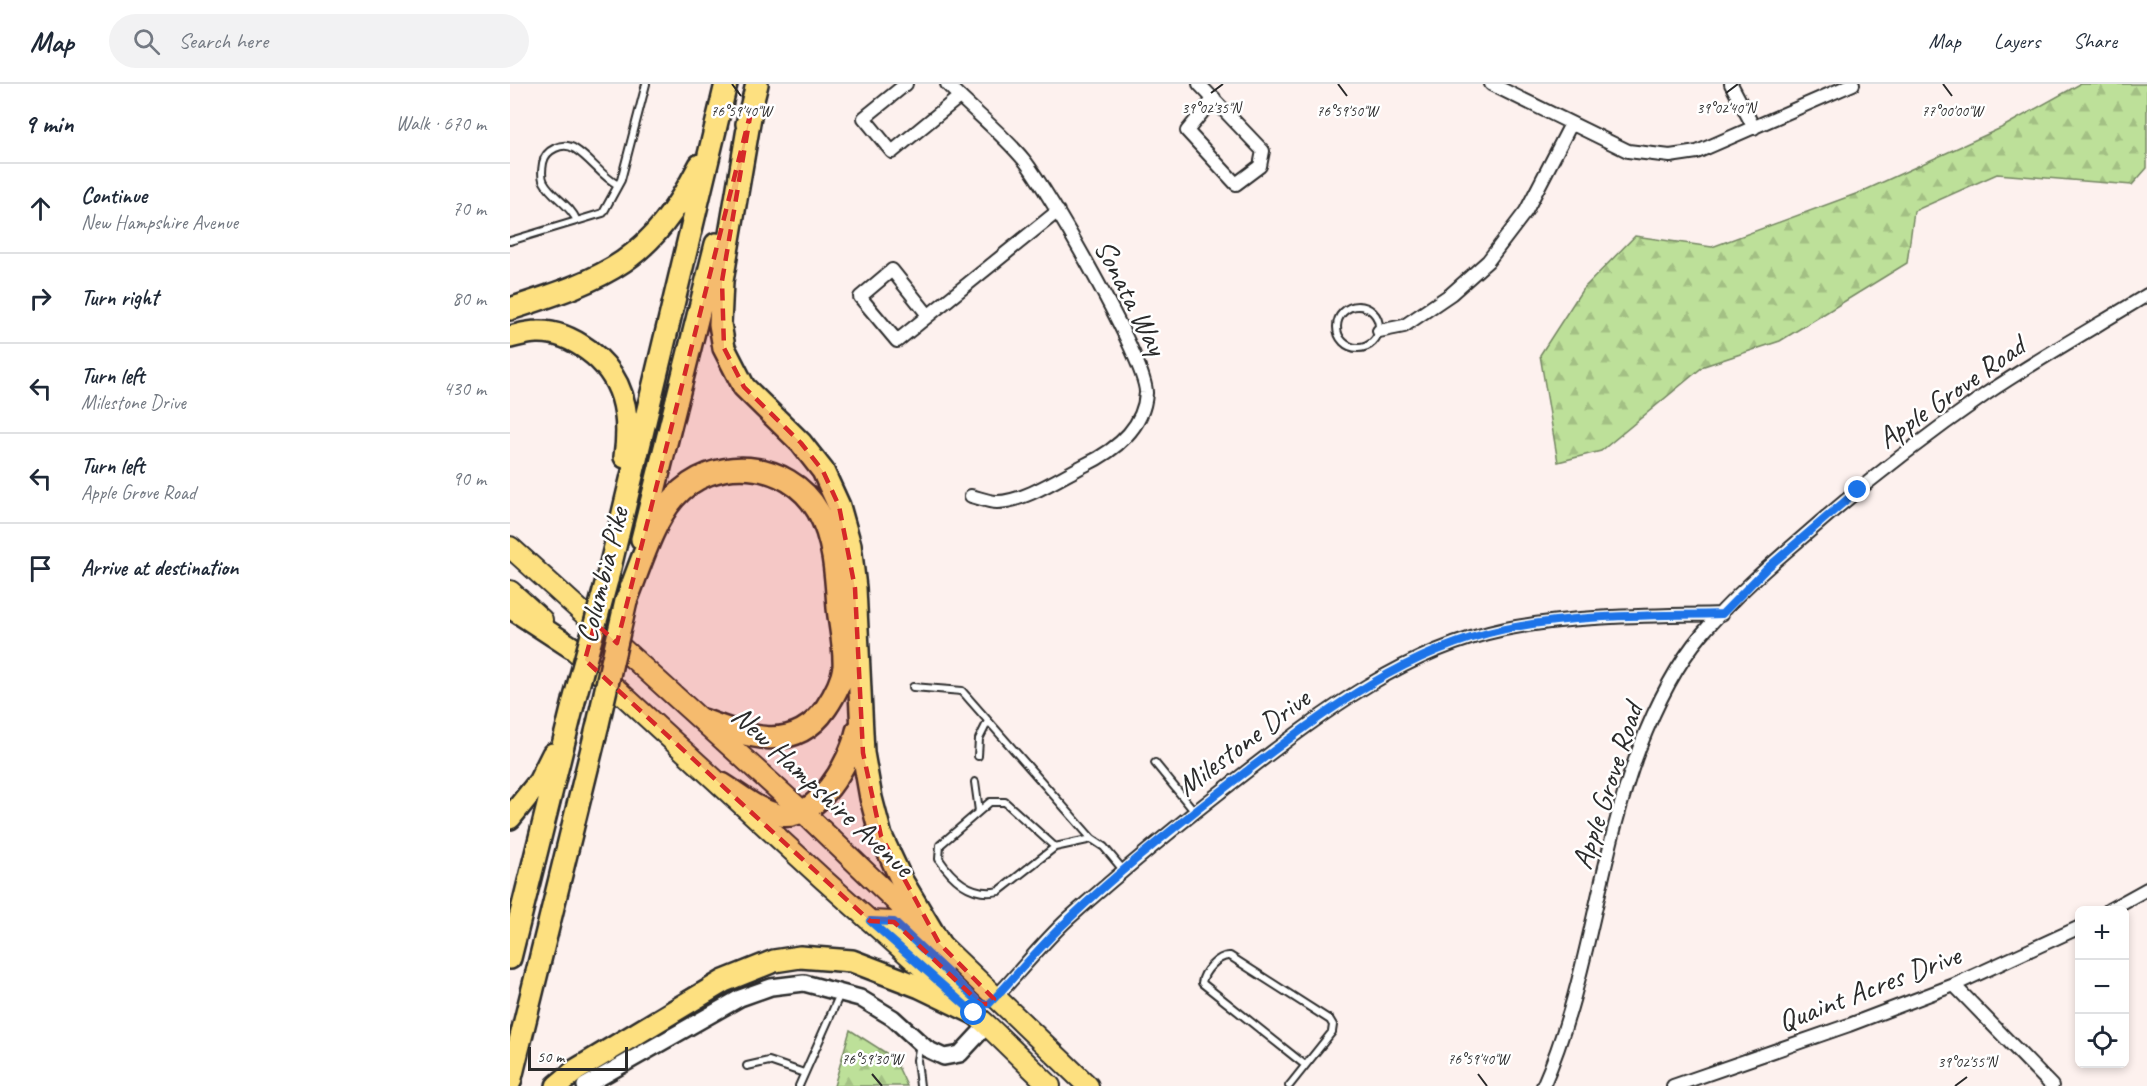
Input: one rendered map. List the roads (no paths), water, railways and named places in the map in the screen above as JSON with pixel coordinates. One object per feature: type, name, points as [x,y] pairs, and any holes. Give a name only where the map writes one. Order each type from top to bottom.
[{"type":"highway","name":"Columbia Pike","points":[[510,958],[568,724],[607,580],[726,84]]},
{"type":"highway","name":"Columbia Pike","points":[[510,1082],[688,349],[758,84]]},
{"type":"highway","points":[[751,111],[722,281],[720,324],[724,348],[737,378],[755,399],[801,443],[823,471],[839,506],[850,544],[855,588],[863,753],[881,836],[902,881],[939,943]]},
{"type":"highway","points":[[510,309],[574,288],[620,265],[635,254],[671,216],[715,135]]},
{"type":"highway","points":[[510,336],[536,332],[573,339],[604,362],[623,395],[628,433],[607,580]]},
{"type":"highway","points":[[626,601],[657,527],[672,500],[689,482],[733,468],[772,472],[792,482],[817,509],[826,528],[837,595],[844,667],[836,693],[821,716],[789,736],[777,739],[759,738],[734,732],[703,720]]},
{"type":"highway","points":[[510,607],[571,647]]},
{"type":"highway","points":[[723,784],[759,807],[777,815],[788,816],[803,812],[834,781],[853,750],[861,713]]},
{"type":"highway","points":[[510,818],[539,782],[568,724]]},
{"type":"highway","points":[[557,1086],[576,1070],[724,981],[774,961],[800,957],[852,961],[920,987],[980,1019]]},
{"type":"main road","name":"New Hampshire Avenue","points":[[510,547],[803,812],[994,999],[1088,1086]]},
{"type":"main road","name":"New Hampshire Avenue","points":[[510,591],[980,1019],[1050,1086]]},
{"type":"main road","points":[[870,921],[894,922],[981,1004],[989,1004],[994,999]]},
{"type":"main road","points":[[980,1019],[1008,1028],[1044,1059],[1057,1058]]},
{"type":"street","points":[[906,84],[864,118],[892,152],[960,97]]},
{"type":"street","name":"Sonata Way","points":[[947,84],[1024,160],[1058,211],[1135,353],[1146,390],[1144,407],[1136,426],[1118,444],[1094,460],[1016,500],[996,502],[971,496]]},
{"type":"street","points":[[1199,84],[1214,98],[1263,151],[1260,166],[1236,184],[1187,131],[1214,98]]},
{"type":"street","points":[[1491,84],[1628,151],[1670,156],[1697,152],[1853,84]]},
{"type":"street","points":[[1731,84],[1754,128]]},
{"type":"street","points":[[1379,331],[1404,326],[1451,294],[1488,261],[1526,211],[1571,124]]},
{"type":"street","points":[[928,315],[892,270],[860,297],[897,341],[1058,211]]},
{"type":"street","name":"Apple Grove Road","points":[[1543,1086],[1563,1034],[1621,804],[1640,747],[1669,685],[1701,635],[1766,569],[1840,505],[1917,444],[1987,394],[2147,295]]},
{"type":"street","name":"Milestone Drive","points":[[994,999],[1067,921],[1195,812],[1322,714],[1395,668],[1442,648],[1504,629],[1573,619],[1722,614]]},
{"type":"street","points":[[2116,906],[2147,889]]},
{"type":"street","name":"Quaint Acres Drive","points":[[1673,1086],[1849,1025],[1954,985],[2075,929]]},
{"type":"street","points":[[585,1086],[740,998],[771,987],[804,983],[860,998],[893,1018],[921,1044],[944,1057],[960,1054],[980,1019]]},
{"type":"street","points":[[1954,985],[2052,1086]]},
{"type":"lane","points":[[510,241],[603,213],[618,185],[631,147],[646,84]]},
{"type":"lane","points":[[577,220],[573,212],[543,181],[544,157],[554,148],[565,146],[575,148],[606,179],[618,185]]},
{"type":"lane","points":[[1361,306],[1377,317],[1379,331],[1372,343],[1365,346],[1352,346],[1341,338],[1338,324],[1344,312],[1361,306]]},
{"type":"lane","points":[[913,687],[962,691],[1092,839],[1104,847],[1124,872]]},
{"type":"lane","points":[[978,756],[980,739],[988,721]]},
{"type":"lane","points":[[1155,763],[1195,812]]},
{"type":"lane","points":[[975,782],[979,811]]},
{"type":"lane","points":[[1055,847],[1005,802],[990,802],[940,844],[939,859],[946,869],[970,889],[989,893],[999,891],[1055,847],[1092,839]]},
{"type":"lane","points":[[1290,1086],[1332,1032],[1333,1025],[1330,1020],[1230,956],[1219,959],[1202,978],[1202,983],[1305,1065]]},
{"type":"lane","points":[[799,1086],[841,992]]},
{"type":"lane","points":[[920,1086],[917,1060],[921,1044]]},
{"type":"lane","points":[[747,1066],[769,1061],[804,1073]]}]
